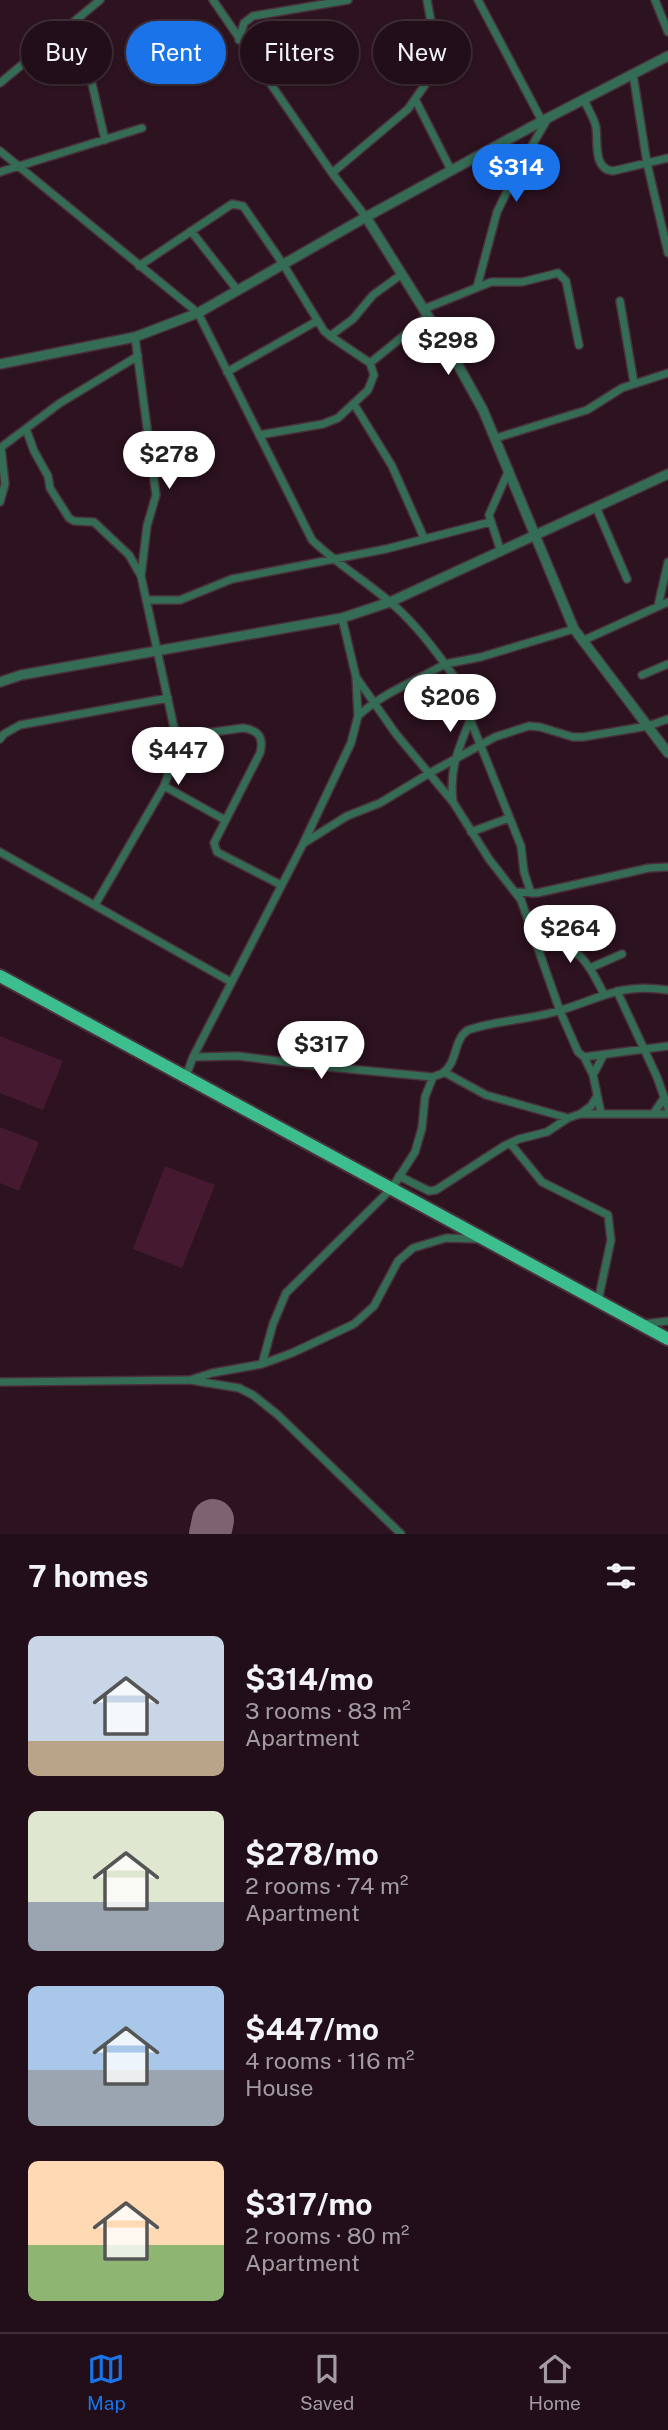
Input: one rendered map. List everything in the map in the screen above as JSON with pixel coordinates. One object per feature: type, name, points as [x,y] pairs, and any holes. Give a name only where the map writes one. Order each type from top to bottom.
[{"type":"main road","points":[[0,977],[186,1076],[396,1182],[488,1240],[668,1339]]},
{"type":"street","points":[[0,83],[100,0]]},
{"type":"street","points":[[213,0],[332,173],[366,216],[463,373],[496,438],[574,629],[668,753]]},
{"type":"street","points":[[239,40],[244,23],[253,16],[348,0]]},
{"type":"street","points":[[332,173],[416,102],[439,65],[427,0]]},
{"type":"street","points":[[478,0],[545,119]]},
{"type":"street","points":[[654,0],[668,32]]},
{"type":"street","points":[[77,19],[105,139]]},
{"type":"street","points":[[0,364],[135,337],[198,313],[366,216],[668,55]]},
{"type":"street","points":[[633,74],[647,163],[668,253]]},
{"type":"street","points":[[584,100],[594,120],[598,156],[603,168],[613,171],[668,159]]},
{"type":"street","points":[[416,102],[451,170]]},
{"type":"street","points":[[477,287],[497,212],[545,119]]},
{"type":"street","points":[[0,172],[142,128]]},
{"type":"street","points":[[0,151],[198,313],[307,534],[333,561],[390,602],[428,640],[463,689],[471,719],[521,846],[523,867],[531,893]]},
{"type":"street","points":[[139,266],[232,204],[238,203],[243,206],[283,264],[317,321],[330,336],[370,363],[374,375],[368,390],[331,422],[259,435]]},
{"type":"street","points":[[191,232],[238,291]]},
{"type":"street","points":[[370,363],[426,312],[491,282],[522,282],[553,273],[562,274],[566,281],[579,345]]},
{"type":"street","points":[[330,336],[353,319],[373,295],[402,274]]},
{"type":"street","points":[[620,301],[635,383]]},
{"type":"street","points":[[227,372],[317,321]]},
{"type":"street","points":[[135,337],[156,495],[147,526],[141,576]]},
{"type":"street","points":[[0,502],[5,484],[1,448],[60,403],[138,356]]},
{"type":"street","points":[[496,438],[587,410],[622,388],[668,373]]},
{"type":"street","points":[[354,404],[392,466],[424,538]]},
{"type":"street","points":[[26,429],[50,488],[69,518],[74,521],[94,522],[129,555],[141,576],[176,737],[175,756],[164,786],[95,905]]},
{"type":"street","points":[[501,552],[489,522],[490,510],[509,470]]},
{"type":"street","points":[[0,681],[342,618],[390,602],[665,478]]},
{"type":"street","points":[[596,507],[626,579]]},
{"type":"street","points":[[146,600],[180,600],[232,579],[333,561],[424,538],[456,533],[489,522]]},
{"type":"street","points":[[582,640],[665,605],[668,562]]},
{"type":"street","points":[[186,1076],[193,1057],[303,844],[351,743],[358,716],[356,677],[342,618]]},
{"type":"street","points":[[358,716],[373,702],[445,664],[481,657],[574,629]]},
{"type":"street","points":[[642,675],[668,664]]},
{"type":"street","points":[[356,677],[428,774],[453,802],[489,859],[516,892],[535,937],[560,1011],[579,1054],[584,1057],[593,1075],[601,1113]]},
{"type":"street","points":[[0,739],[20,725],[168,698]]},
{"type":"street","points":[[453,802],[451,778],[455,758],[471,719]]},
{"type":"street","points":[[303,844],[347,816],[380,803],[495,737],[528,726],[583,737],[648,726],[668,719]]},
{"type":"street","points":[[176,737],[243,728],[254,729],[259,734],[262,743],[260,753],[214,844],[217,852],[281,885]]},
{"type":"street","points":[[164,786],[225,820]]},
{"type":"street","points":[[471,832],[509,818]]},
{"type":"street","points":[[0,852],[231,982]]},
{"type":"street","points":[[516,892],[531,893],[649,868],[668,867]]},
{"type":"street","points":[[535,937],[567,946],[580,954],[604,994]]},
{"type":"street","points":[[590,968],[622,954]]},
{"type":"street","points":[[193,1057],[238,1056],[433,1077],[444,1072],[454,1055],[459,1038],[468,1030],[560,1011],[617,990],[643,987],[668,989]]},
{"type":"street","points":[[617,990],[668,1108]]},
{"type":"street","points":[[584,1057],[668,1046]]},
{"type":"street","points":[[593,1075],[603,1056]]},
{"type":"street","points":[[444,1072],[486,1095],[568,1118]]},
{"type":"street","points":[[262,1364],[273,1324],[286,1293],[396,1182],[415,1152],[420,1139],[425,1097],[433,1077]]},
{"type":"street","points":[[396,1182],[429,1191],[436,1190],[476,1162],[510,1143],[547,1132],[568,1118],[580,1114],[592,1106],[598,1096]]},
{"type":"street","points":[[653,1114],[664,1098]]},
{"type":"street","points":[[580,1114],[668,1114]]},
{"type":"street","points":[[510,1143],[542,1182],[608,1215],[611,1240],[598,1301]]},
{"type":"street","points":[[190,1380],[262,1364],[345,1329],[366,1315],[398,1261],[413,1248],[446,1238],[488,1240]]},
{"type":"street","points":[[643,1325],[668,1321]]},
{"type":"street","points":[[0,1382],[190,1380],[227,1385],[253,1395],[292,1428],[401,1534]]},
{"type":"shaded area","points":[[0,1036],[63,1061],[43,1110],[0,1093]]},
{"type":"shaded area","points":[[0,1127],[39,1142],[19,1191],[0,1183]]},
{"type":"shaded area","points":[[165,1166],[215,1185],[182,1268],[133,1249]]},
{"type":"runway","points":[[210,1534],[213,1520]]}]
